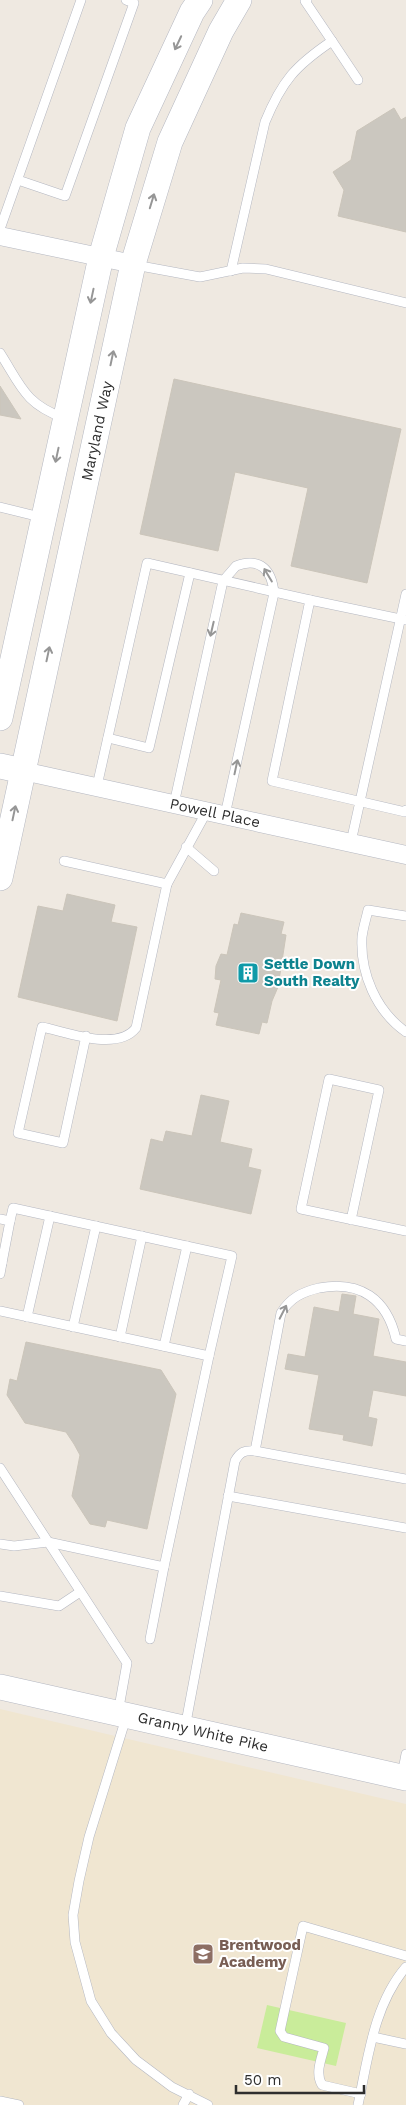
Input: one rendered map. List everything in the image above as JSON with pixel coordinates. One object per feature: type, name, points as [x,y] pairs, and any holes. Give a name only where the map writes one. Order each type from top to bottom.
[{"type":"main road","points":[[0,718],[101,257],[138,128],[192,12],[200,0]]},
{"type":"main road","name":"Maryland Way","points":[[0,878],[12,768],[133,264],[170,142],[221,31],[239,0]]},
{"type":"main road","name":"Granny White Pike","points":[[0,1687],[184,1728],[404,1770]]},
{"type":"street","points":[[0,236],[133,264]]},
{"type":"street","name":"Powell Place","points":[[12,768],[406,855]]},
{"type":"lane","points":[[0,229],[81,0]]},
{"type":"lane","points":[[18,180],[65,196],[134,3],[126,0]]},
{"type":"lane","points":[[307,0],[305,1],[358,80]]},
{"type":"lane","points":[[231,271],[265,122],[272,104],[296,67],[332,41]]},
{"type":"lane","points":[[133,264],[191,277],[209,276],[254,268],[280,271],[406,303]]},
{"type":"lane","points":[[0,353],[33,402],[48,412],[65,419]]},
{"type":"lane","points":[[0,507],[44,518]]},
{"type":"lane","points":[[98,786],[147,563],[274,593],[403,620]]},
{"type":"lane","points":[[174,804],[223,581],[236,566],[250,563],[258,565],[270,574],[274,593],[225,815]]},
{"type":"lane","points":[[108,738],[149,748],[190,573]]},
{"type":"lane","points":[[351,842],[403,620],[406,594]]},
{"type":"lane","points":[[310,600],[272,782],[406,812],[406,810]]},
{"type":"lane","points":[[86,1036],[63,1143],[18,1133],[42,1027],[106,1040],[123,1039],[136,1028],[167,884],[207,811]]},
{"type":"lane","points":[[186,847],[214,871]]},
{"type":"lane","points":[[64,861],[167,884]]},
{"type":"lane","points":[[406,916],[368,910],[362,935],[365,972],[380,1004],[389,1017],[406,1032]]},
{"type":"lane","points":[[351,1220],[379,1090],[329,1079],[301,1209],[351,1220],[406,1231]]},
{"type":"lane","points":[[0,1274],[13,1208],[232,1256],[209,1356],[150,1639]]},
{"type":"lane","points":[[27,1317],[50,1216]]},
{"type":"lane","points":[[0,1219],[10,1221]]},
{"type":"lane","points":[[73,1327],[96,1226]]},
{"type":"lane","points":[[120,1337],[142,1236]]},
{"type":"lane","points":[[164,1346],[187,1246]]},
{"type":"lane","points":[[255,1451],[281,1313],[284,1307],[297,1296],[306,1291],[329,1286],[353,1287],[371,1296],[386,1312],[393,1325],[396,1339],[406,1341]]},
{"type":"lane","points":[[0,1310],[209,1356]]},
{"type":"lane","points":[[184,1728],[234,1461],[239,1454],[245,1450],[255,1451],[406,1479]]},
{"type":"lane","points":[[0,1468],[127,1663],[123,1714],[79,1881],[73,1915],[75,1942],[91,2001],[111,2032],[136,2060],[172,2087],[208,2105]]},
{"type":"lane","points":[[228,1496],[406,1528]]},
{"type":"lane","points":[[0,1544],[14,1546],[48,1542],[164,1567]]},
{"type":"lane","points":[[0,1596],[58,1606],[80,1592]]},
{"type":"lane","points":[[361,2094],[322,2085],[318,2079],[318,2073],[324,2048],[284,2037],[280,2031],[303,1926],[406,1956]]},
{"type":"lane","points":[[358,2105],[373,2037],[392,1985],[406,1967]]},
{"type":"lane","points":[[373,2037],[406,2044]]},
{"type":"lane","points":[[183,2105],[189,2094]]},
{"type":"lane","points":[[0,2101],[19,2105]]},
{"type":"shaded area","name":"Brentwood Academy","points":[[0,1709],[406,1804],[406,2105],[0,2105]]},
{"type":"green space","points":[[267,2005],[346,2023],[336,2066],[257,2048]]},
{"type":"building","points":[[394,108],[401,120],[406,117],[406,232],[338,216],[344,190],[333,172],[351,160],[357,131]]},
{"type":"building","points":[[174,379],[401,429],[367,583],[291,566],[308,488],[235,472],[218,551],[140,534]]},
{"type":"building","points":[[0,386],[21,419],[0,415]]},
{"type":"building","points":[[67,894],[115,905],[111,922],[137,927],[117,1021],[18,997],[38,906],[63,911]]},
{"type":"building","name":"Settle Down South Realty","points":[[241,913],[284,922],[281,934],[286,935],[278,987],[272,1001],[267,1023],[262,1022],[259,1034],[216,1025],[219,1013],[214,1012],[221,980],[215,979],[216,966],[221,954],[227,955],[234,924],[238,925]]},
{"type":"building","points":[[201,1095],[229,1101],[220,1142],[252,1149],[248,1167],[261,1170],[251,1214],[140,1189],[151,1139],[163,1142],[166,1131],[192,1136]]},
{"type":"building","points":[[342,1294],[356,1296],[353,1314],[379,1319],[373,1356],[406,1362],[406,1396],[373,1390],[368,1417],[377,1419],[372,1446],[343,1440],[344,1435],[309,1429],[319,1375],[285,1369],[288,1354],[305,1357],[314,1307],[339,1312]]},
{"type":"building","points":[[26,1342],[161,1370],[176,1394],[147,1529],[107,1520],[105,1527],[90,1524],[72,1496],[80,1455],[74,1444],[66,1432],[25,1423],[7,1395],[10,1379],[17,1381]]},
{"type":"place","name":"Settle Down South Realty","points":[[248,973]]},
{"type":"place","name":"Brentwood Academy","points":[[203,1954]]}]
